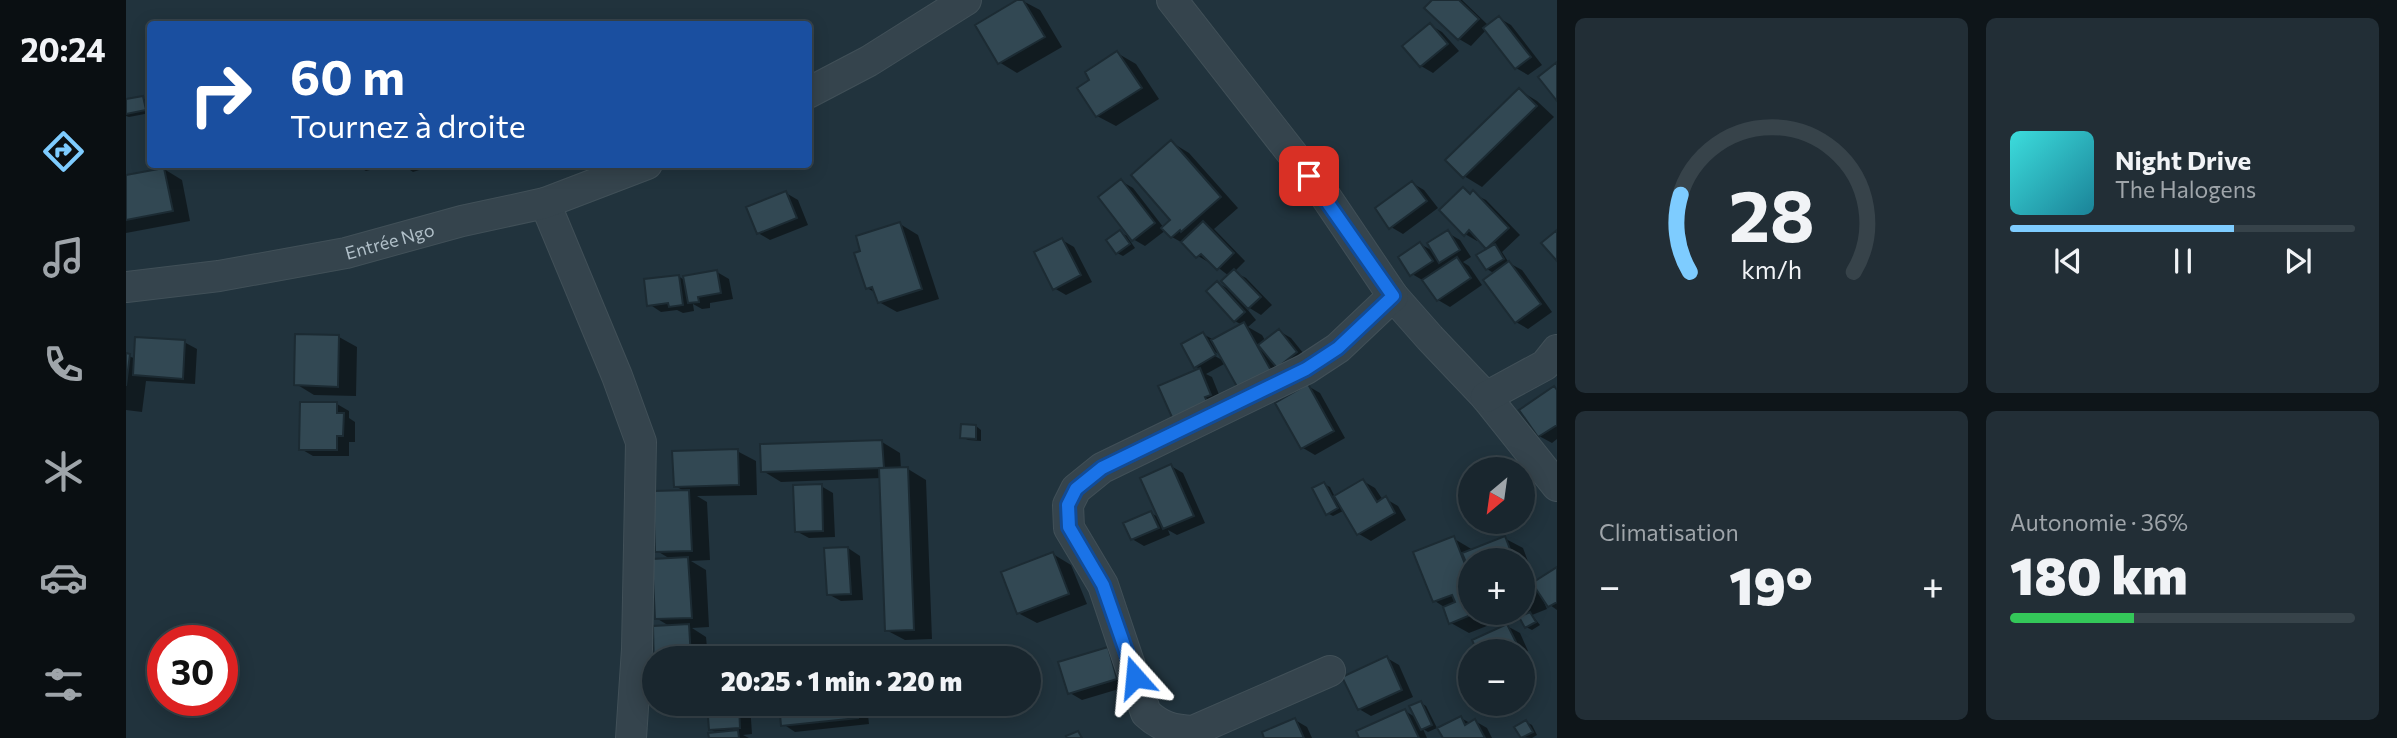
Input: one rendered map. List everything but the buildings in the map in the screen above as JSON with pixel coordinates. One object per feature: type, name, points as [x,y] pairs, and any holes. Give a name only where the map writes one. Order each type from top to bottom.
[{"type":"street","points":[[812,91],[869,61],[966,0]]},
{"type":"street","points":[[1172,0],[1326,197],[1393,296],[1486,397],[1557,486]]},
{"type":"street","name":"Entrée Ngo","points":[[126,287],[219,276],[346,253],[462,220],[545,203],[637,168]]},
{"type":"street","points":[[545,203],[617,376],[641,442],[637,649],[631,738]]},
{"type":"street","points":[[1330,671],[1193,731],[1175,730],[1158,724],[1146,713],[1103,585],[1069,527],[1068,505],[1076,489],[1102,468],[1306,369],[1338,348],[1393,296]]},
{"type":"street","points":[[1486,397],[1545,365],[1557,350]]},
{"type":"route","points":[[1135,677],[1103,585],[1069,527],[1068,505],[1076,489],[1102,468],[1262,393],[1306,369],[1338,348],[1393,296],[1309,176]]}]
